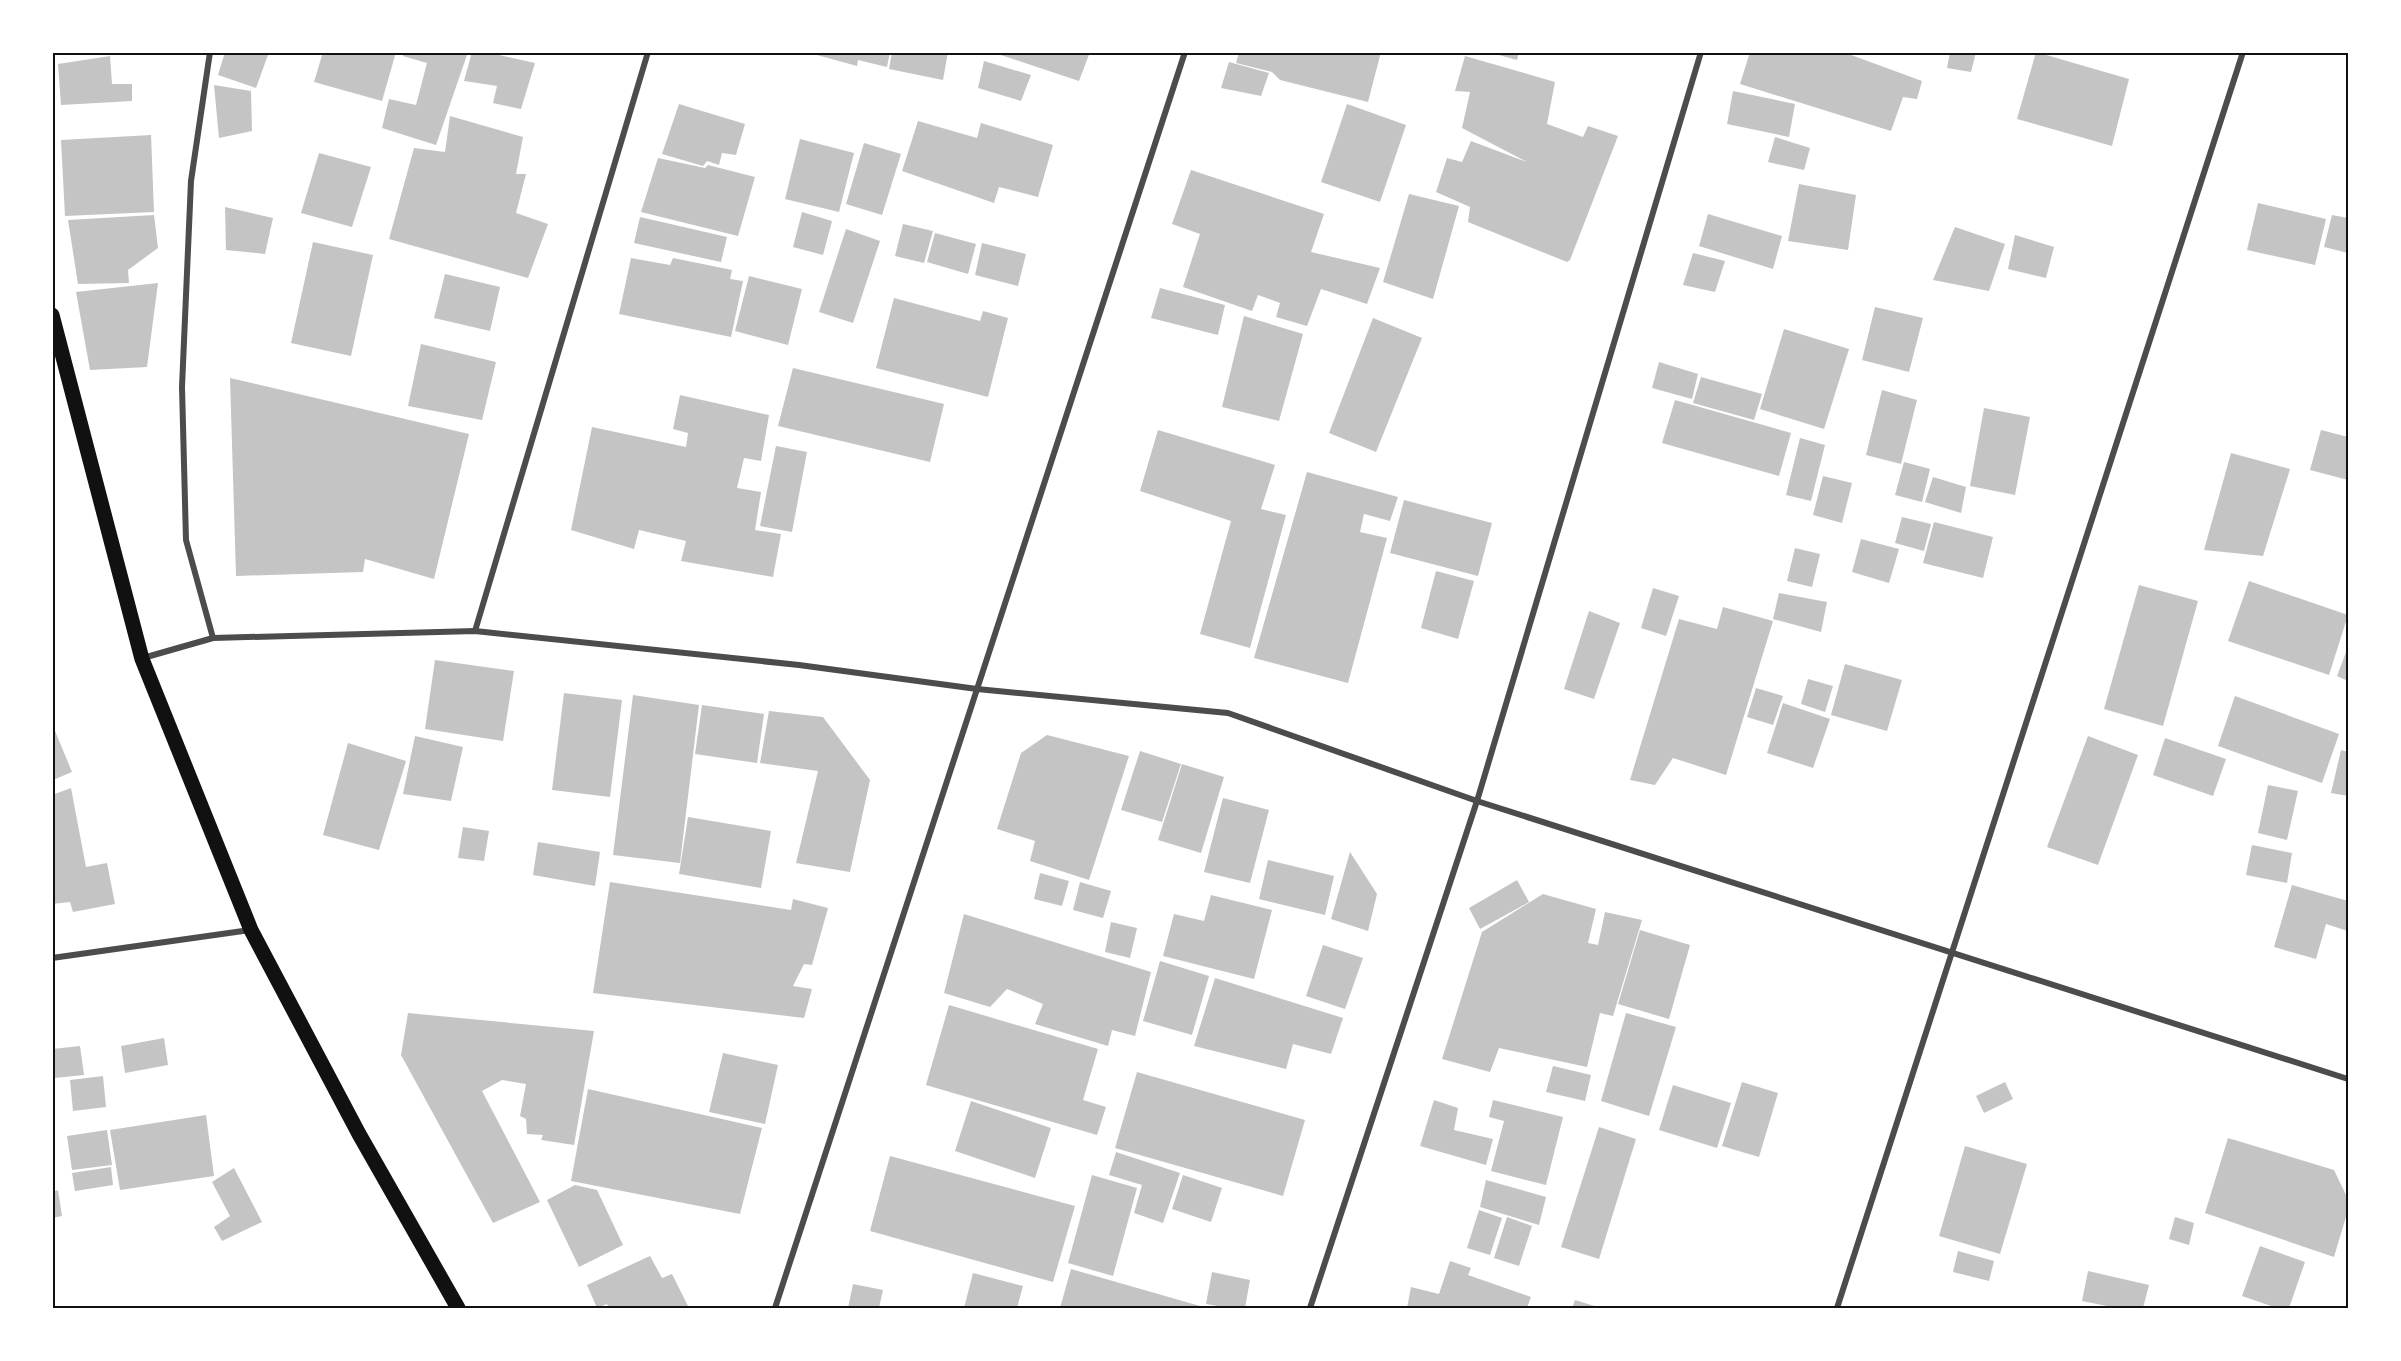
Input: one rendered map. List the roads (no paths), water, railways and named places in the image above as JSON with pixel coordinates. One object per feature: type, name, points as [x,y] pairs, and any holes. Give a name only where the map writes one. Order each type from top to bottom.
[{"type":"main road","points":[[52,315],[142,659],[251,930],[358,1134],[459,1308]]},
{"type":"street","points":[[210,52],[191,181],[182,387],[186,540],[213,638]]},
{"type":"street","points":[[475,631],[648,52]]},
{"type":"street","points":[[775,1308],[1185,52]]},
{"type":"street","points":[[1310,1308],[1477,801],[1701,52]]},
{"type":"street","points":[[1837,1308],[2244,52]]},
{"type":"street","points":[[142,659],[213,638],[475,631],[799,665],[977,689],[1228,713],[1477,801],[2349,1079]]},
{"type":"street","points":[[52,957],[251,930]]}]
